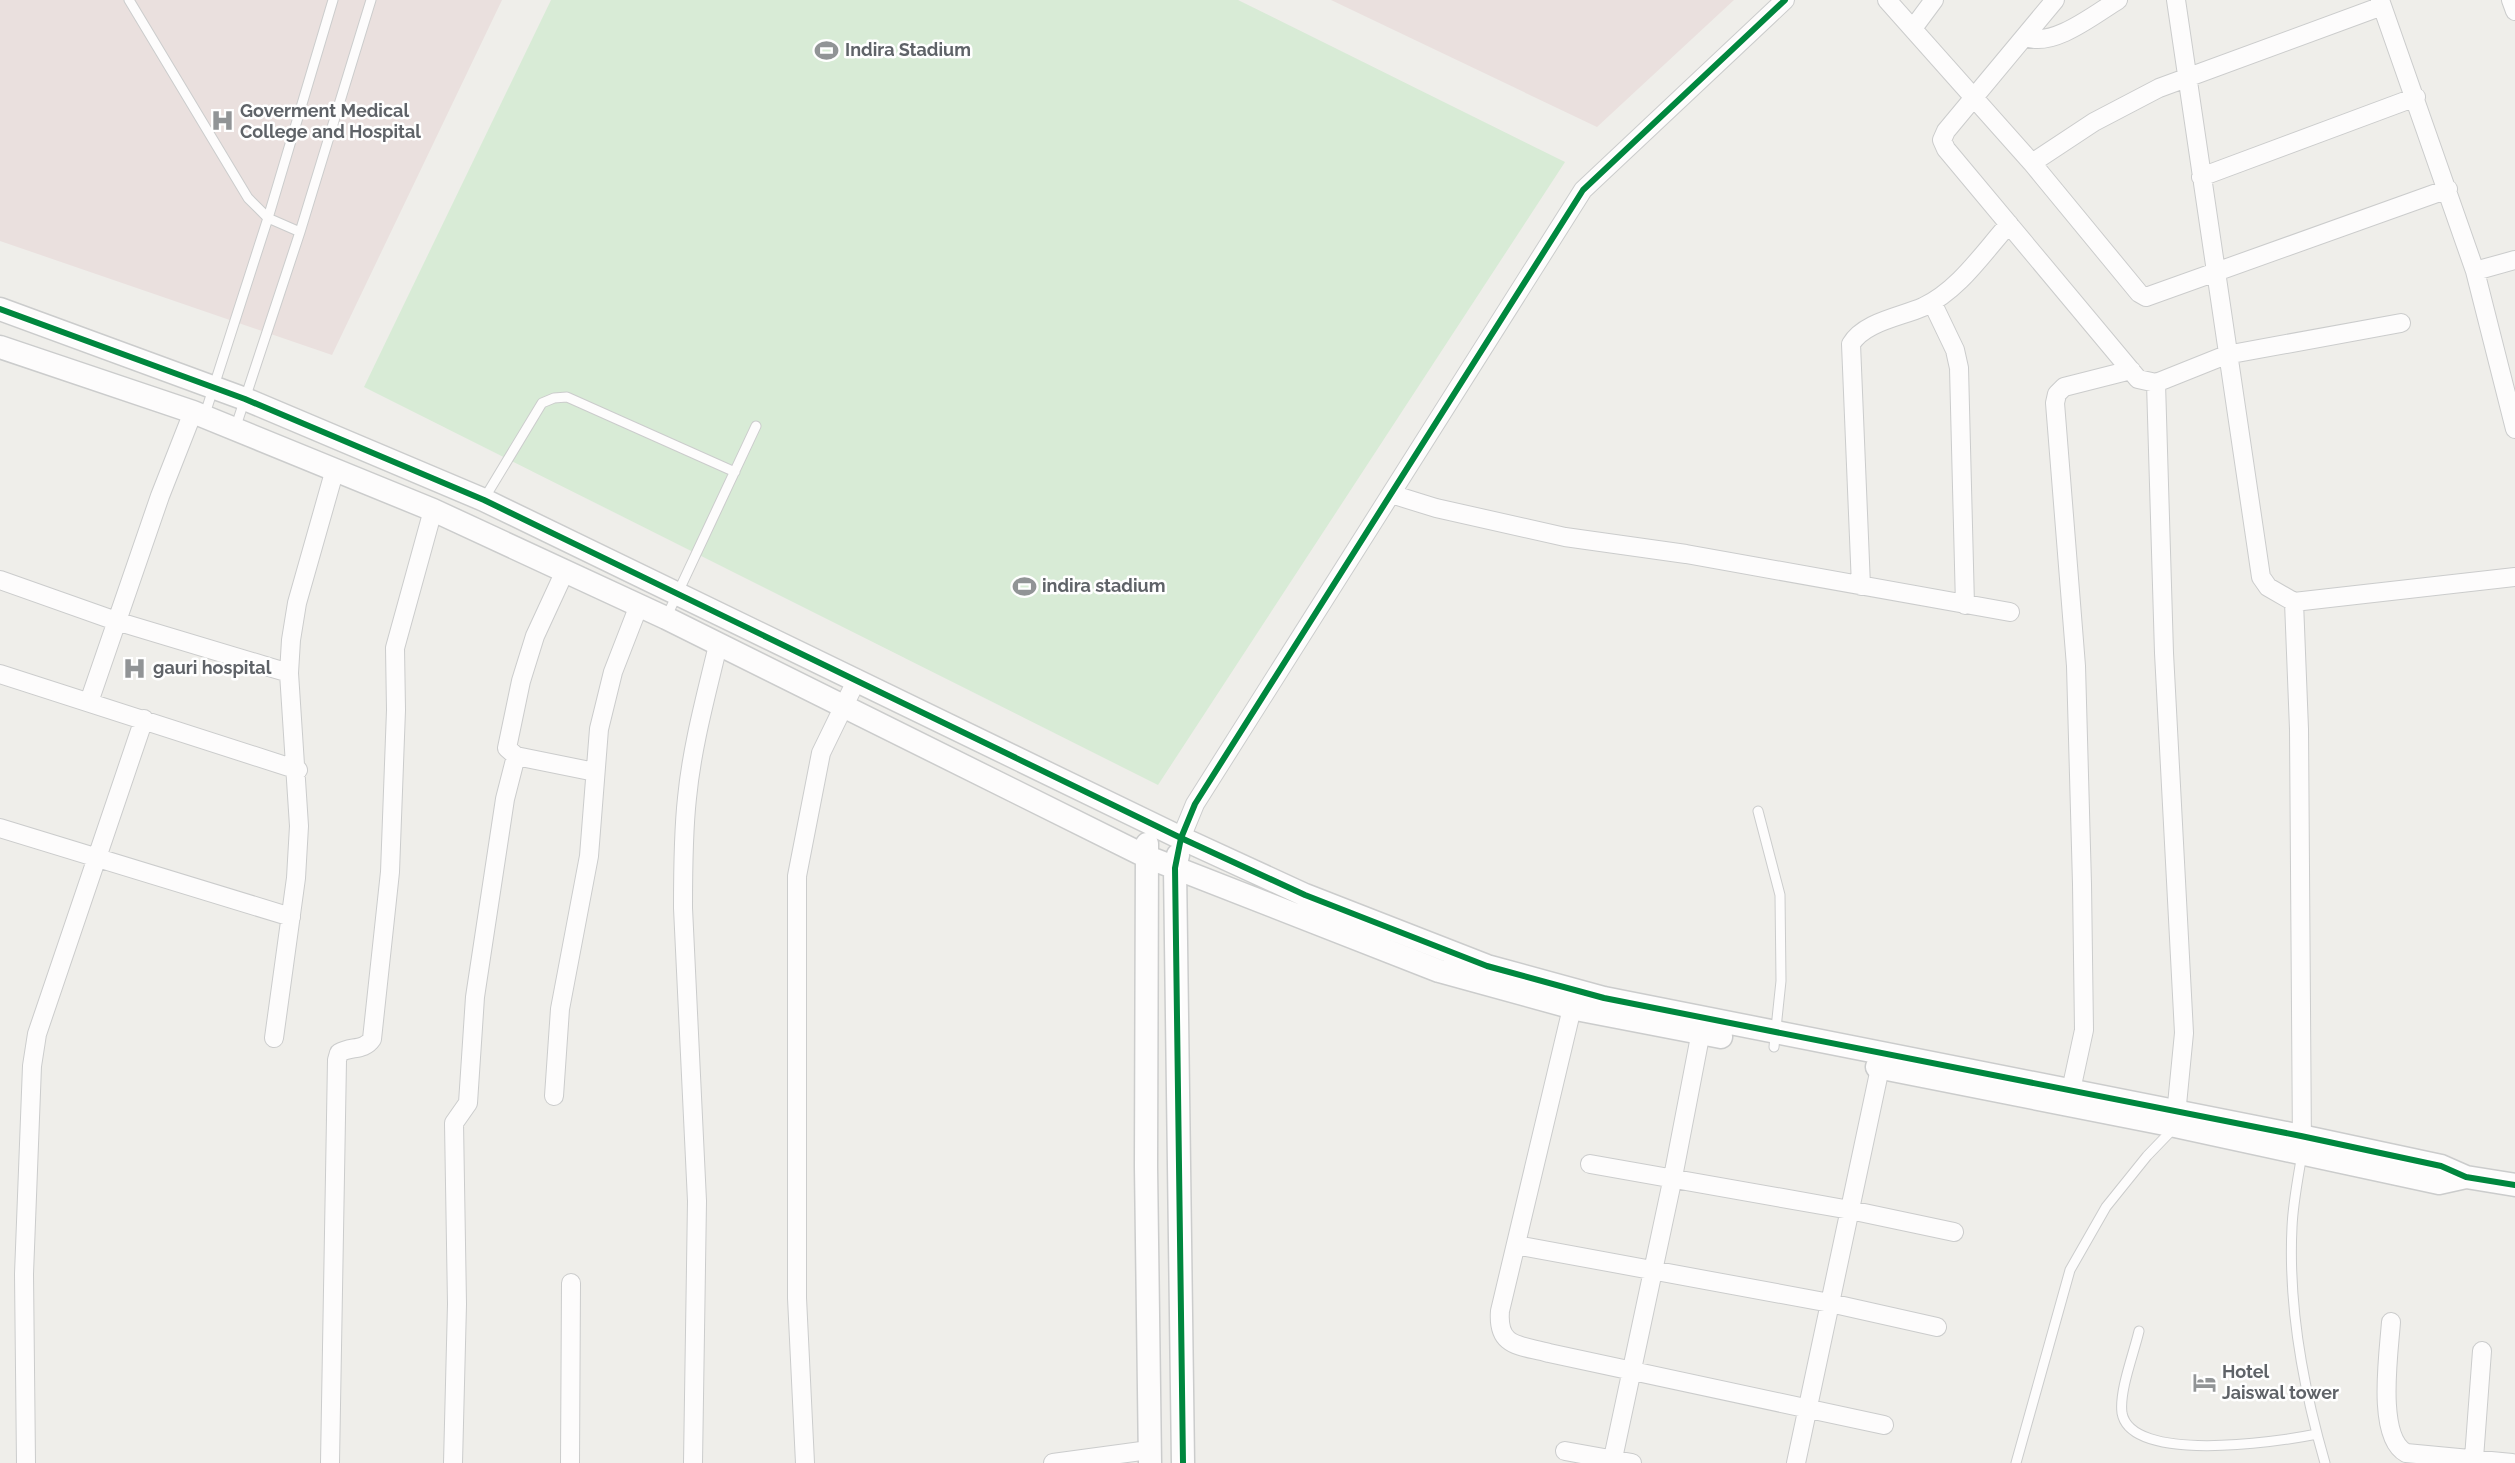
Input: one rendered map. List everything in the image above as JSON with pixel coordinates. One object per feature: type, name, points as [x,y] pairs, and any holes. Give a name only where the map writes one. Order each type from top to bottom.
[{"type":"street","points":[[1183,1463],[1176,868],[1181,838],[1195,804],[1583,190],[1785,0]]},
{"type":"street","points":[[1887,0],[1914,27],[2032,163],[2139,294],[2146,297],[2448,189]]},
{"type":"street","points":[[1914,27],[1934,0]]},
{"type":"street","points":[[2055,0],[1975,99],[1946,131],[1942,140],[1946,148],[2138,379],[2156,383],[2226,355],[2401,323]]},
{"type":"street","points":[[2026,37],[2035,41],[2059,35],[2118,0]]},
{"type":"street","points":[[2511,0],[2515,11]]},
{"type":"street","points":[[2181,3],[2187,76],[2257,566],[2268,587],[2294,602],[2515,577]]},
{"type":"street","points":[[2032,163],[2127,104],[2187,76],[2381,3],[2416,97],[2475,271],[2515,429]]},
{"type":"street","points":[[2201,177],[2416,97]]},
{"type":"street","points":[[1861,586],[1851,344],[1856,335],[1868,328],[1932,302],[1955,285],[2009,224]]},
{"type":"street","points":[[2475,271],[2515,260]]},
{"type":"street","points":[[1932,302],[1955,350],[1959,368],[1965,605]]},
{"type":"street","points":[[0,309],[246,399],[484,500],[1181,838],[1305,895],[1487,966],[1702,1026]]},
{"type":"street","points":[[0,347],[198,414],[433,510],[666,618],[1144,856],[1439,971],[1572,1008],[1702,1026],[2176,1119],[2301,1145],[2439,1183],[2466,1177],[2515,1185]]},
{"type":"street","points":[[2070,1098],[2084,1030],[2080,761],[2076,666],[2055,403],[2057,394],[2064,387],[2131,370]]},
{"type":"street","points":[[2156,383],[2164,653],[2184,1033],[2176,1119]]},
{"type":"street","points":[[89,702],[117,621],[198,414]]},
{"type":"street","points":[[274,1038],[291,917],[299,826],[298,770],[289,673],[297,603],[335,469]]},
{"type":"street","points":[[1391,494],[1436,508],[1564,537],[1686,554],[2010,612]]},
{"type":"street","points":[[330,1463],[337,1060],[339,1053],[347,1048],[361,1048],[372,1039],[390,872],[396,710],[395,648],[433,510]]},
{"type":"street","points":[[565,571],[535,636],[521,681],[507,748],[516,756],[595,772]]},
{"type":"street","points":[[0,580],[117,621],[289,673]]},
{"type":"street","points":[[2294,602],[2299,729],[2301,1145]]},
{"type":"street","points":[[554,1096],[560,1009],[589,856],[595,772],[605,700],[639,605]]},
{"type":"street","points":[[693,1463],[697,1201],[683,908],[683,862],[687,798],[698,731],[718,645]]},
{"type":"street","points":[[0,674],[298,770]]},
{"type":"street","points":[[805,1463],[797,1298],[797,876],[822,753],[842,706],[857,679]]},
{"type":"street","points":[[26,1463],[24,1274],[32,1066],[37,1034],[144,719]]},
{"type":"street","points":[[453,1463],[457,1304],[454,1123],[468,1103],[475,997],[505,799],[516,756]]},
{"type":"street","points":[[1053,1463],[1150,1457],[1144,856],[1150,823]]},
{"type":"street","points":[[0,828],[291,917]]},
{"type":"street","points":[[1572,1008],[1500,1311],[1499,1328],[1503,1337],[1514,1343],[1549,1353],[1631,1372],[1884,1425]]},
{"type":"street","points":[[1612,1461],[1673,1177],[1702,1026]]},
{"type":"street","points":[[1774,1040],[1880,1068],[2070,1098]]},
{"type":"street","points":[[1796,1463],[1880,1068]]},
{"type":"street","points":[[1590,1164],[1850,1210],[1954,1232]]},
{"type":"street","points":[[1516,1245],[1830,1303],[1937,1327]]},
{"type":"street","points":[[570,1463],[572,1283]]},
{"type":"street","points":[[2391,1322],[2388,1406],[2392,1438],[2397,1449],[2406,1453],[2512,1463]]},
{"type":"street","points":[[2474,1458],[2482,1351]]},
{"type":"street","points":[[1565,1451],[1632,1463]]},
{"type":"lane","points":[[129,0],[232,175],[248,198],[268,218],[300,232]]},
{"type":"lane","points":[[198,414],[214,387],[268,218],[333,0]]},
{"type":"lane","points":[[235,429],[300,232],[371,0]]},
{"type":"lane","points":[[484,500],[542,403],[554,398],[567,398],[735,472]]},
{"type":"lane","points":[[666,618],[756,426]]},
{"type":"lane","points":[[1758,811],[1780,895],[1781,981],[1774,1040]]},
{"type":"lane","points":[[2016,1463],[2070,1270],[2106,1207],[2147,1156],[2165,1140],[2176,1119]]},
{"type":"lane","points":[[2301,1145],[2292,1227],[2294,1305],[2306,1398],[2325,1463]]},
{"type":"lane","points":[[2139,1332],[2122,1413],[2130,1434],[2147,1448],[2187,1456],[2235,1452],[2317,1434]]},
{"type":"shaded area","name":"Goverment Medical College and Hospital","points":[[0,0],[502,0],[332,355],[0,241]]},
{"type":"shaded area","points":[[1331,0],[1734,0],[1597,127]]},
{"type":"green space","name":"indira stadium","points":[[551,0],[1238,0],[1565,162],[1158,785],[364,387]]},
{"type":"cycle path","points":[[1183,1463],[1175,868],[1181,838],[1195,804],[1583,190],[1785,0]]},
{"type":"cycle path","points":[[0,309],[245,399],[484,500],[1181,838],[1305,895],[1487,966],[1604,998],[2301,1136],[2441,1166],[2466,1177],[2515,1185]]},
{"type":"place","name":"Indira Stadium","points":[[827,50]]},
{"type":"place","name":"Goverment Medical College and Hospital","points":[[222,121]]},
{"type":"place","name":"indira stadium","points":[[1024,586]]},
{"type":"place","name":"gauri hospital","points":[[135,668]]},
{"type":"place","name":"Hotel Jaiswal tower","points":[[2204,1382]]}]
